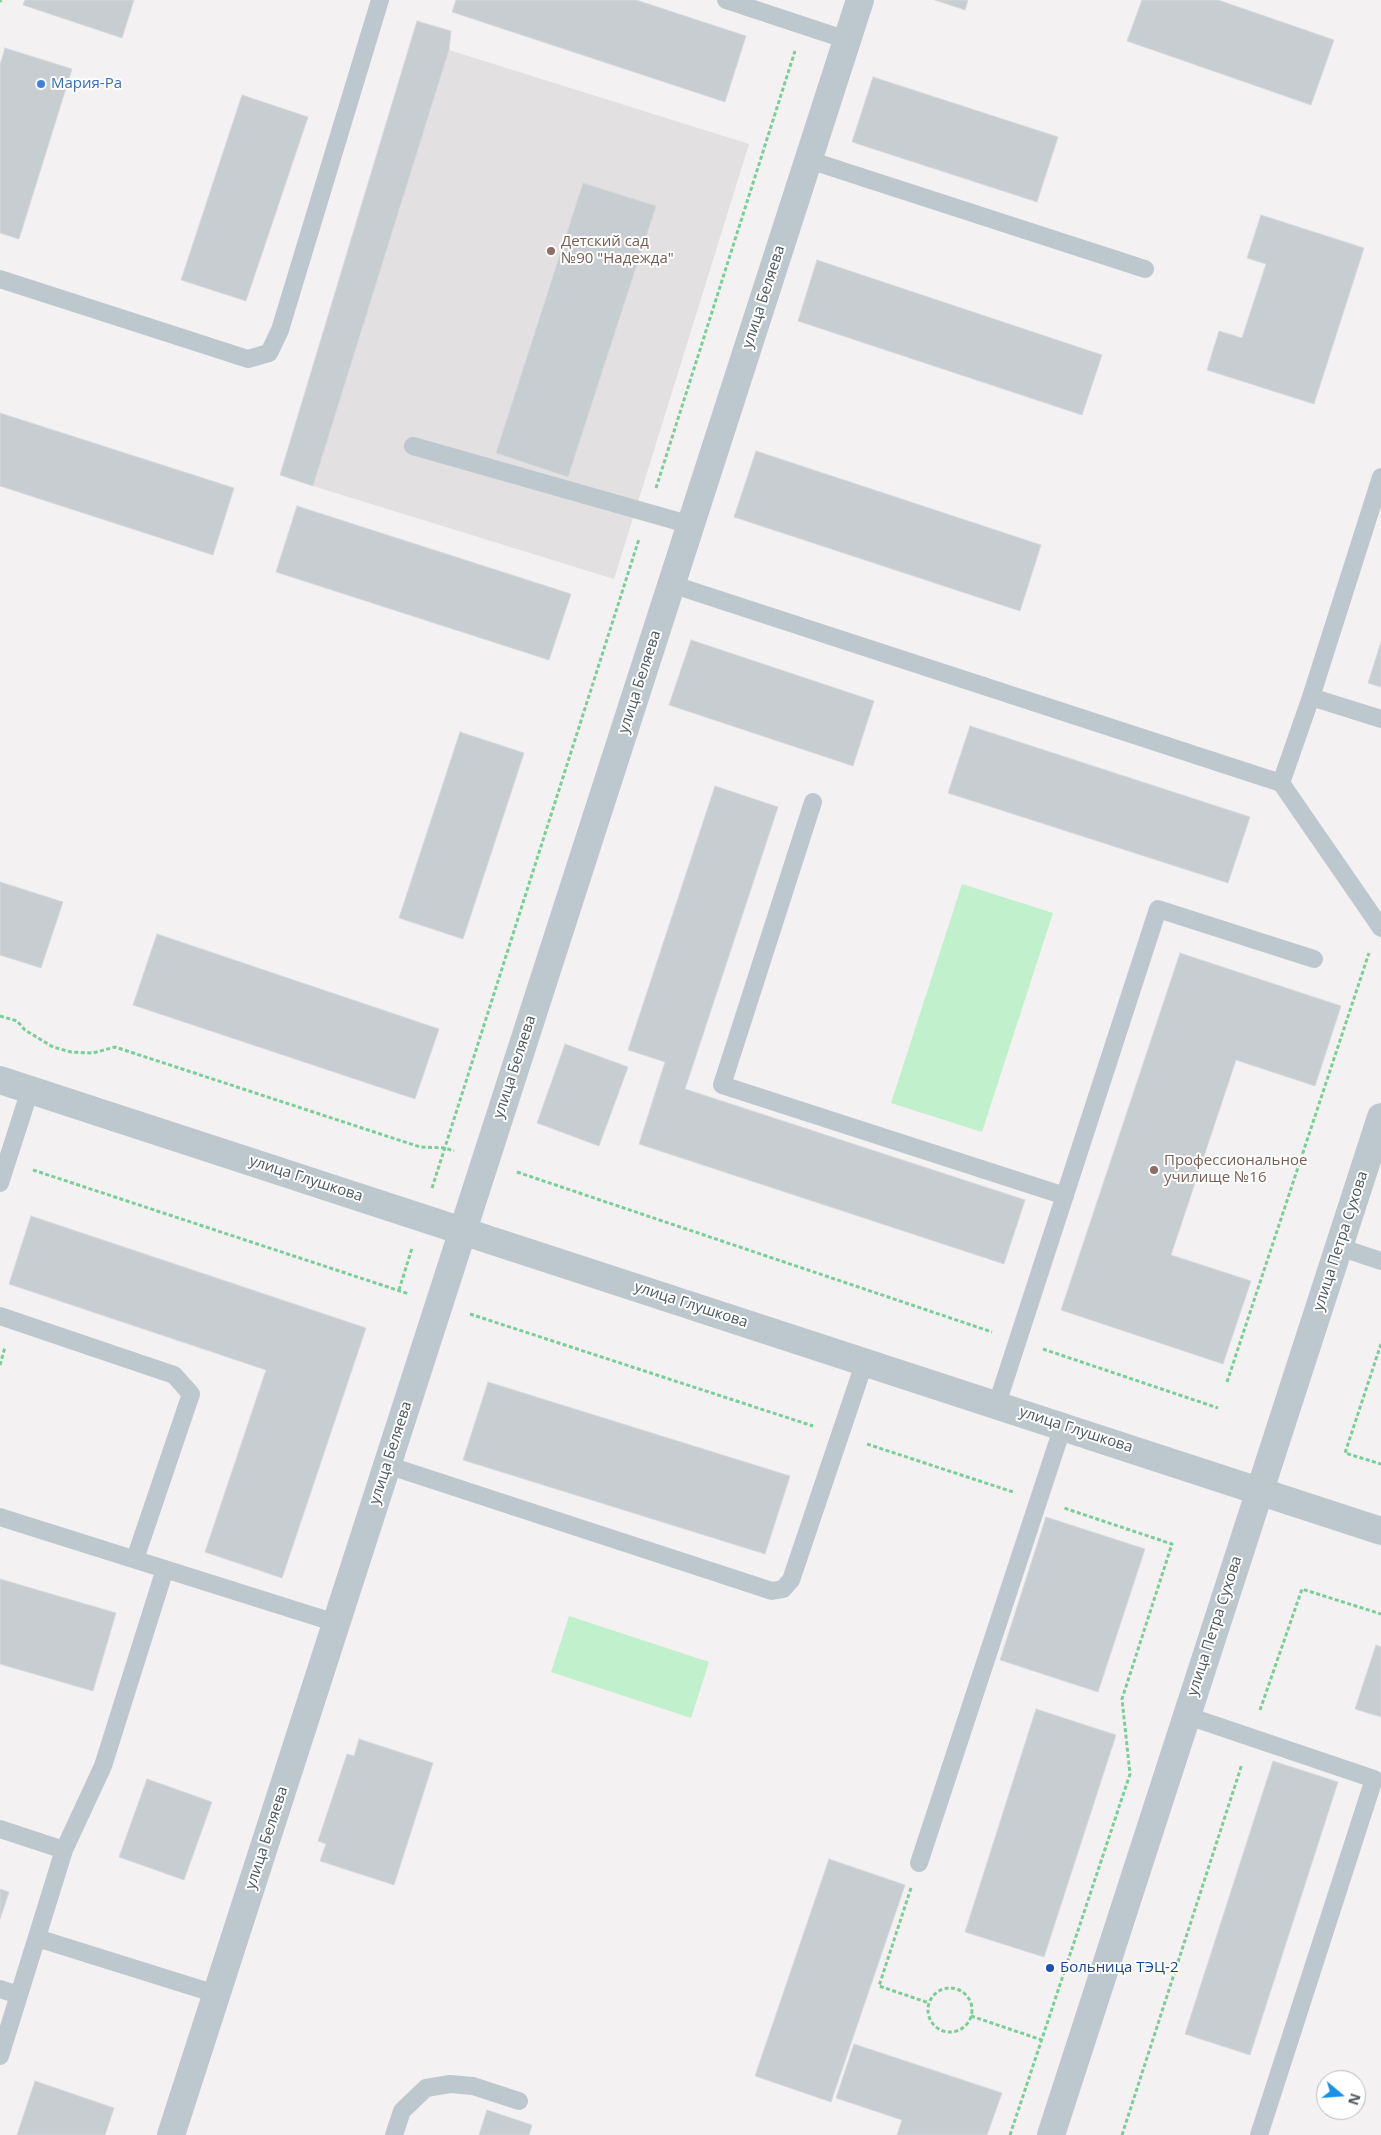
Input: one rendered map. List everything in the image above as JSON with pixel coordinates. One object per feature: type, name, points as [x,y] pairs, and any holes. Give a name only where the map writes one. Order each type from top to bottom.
[{"type":"street","name":"улица Беляева","points":[[171,2135],[860,0]]},
{"type":"street","name":"улица Глушкова","points":[[0,1080],[998,1404],[1381,1531]]},
{"type":"street","name":"улица Петра Сухова","points":[[1051,2135],[1381,1116]]},
{"type":"lane","points":[[0,279],[248,359],[269,353],[280,330],[380,0]]},
{"type":"lane","points":[[726,0],[847,40]]},
{"type":"lane","points":[[808,160],[1145,269]]},
{"type":"lane","points":[[413,446],[691,525]]},
{"type":"lane","points":[[1281,782],[1311,697],[1381,477]]},
{"type":"lane","points":[[671,584],[1281,782],[1380,926]]},
{"type":"lane","points":[[1311,697],[1381,719]]},
{"type":"lane","points":[[814,802],[722,1085],[1065,1196]]},
{"type":"lane","points":[[998,1404],[1158,909],[1314,959]]},
{"type":"lane","points":[[0,1183],[30,1090]]},
{"type":"lane","points":[[1339,1247],[1381,1261]]},
{"type":"lane","points":[[0,1316],[174,1375],[191,1394],[135,1559]]},
{"type":"lane","points":[[387,1465],[772,1591],[783,1589],[791,1580],[865,1361]]},
{"type":"lane","points":[[919,1863],[1063,1426]]},
{"type":"lane","points":[[0,1517],[336,1623]]},
{"type":"lane","points":[[0,2056],[64,1850],[103,1766],[165,1569]]},
{"type":"lane","points":[[1186,1715],[1378,1780],[1258,2135]]},
{"type":"lane","points":[[0,1830],[64,1850]]},
{"type":"lane","points":[[36,1938],[216,1994]]},
{"type":"lane","points":[[0,1989],[18,1995]]},
{"type":"lane","points":[[394,2135],[402,2111],[426,2088],[450,2084],[474,2086],[519,2101]]},
{"type":"path","points":[[399,1290],[804,25]]},
{"type":"path","points":[[1227,1382],[1380,926]]},
{"type":"path","points":[[0,1016],[17,1022],[25,1030],[53,1047],[71,1052],[93,1053],[115,1047],[420,1147],[445,1148],[1218,1408]]},
{"type":"path","points":[[7,1162],[1172,1544],[1122,1699],[1130,1774],[1010,2135]]},
{"type":"path","points":[[1381,1344],[1346,1453],[1381,1464]]},
{"type":"path","points":[[1122,2135],[1250,1738],[1302,1589],[1381,1614]]},
{"type":"path","points":[[919,1863],[879,1986],[930,2003]]},
{"type":"path","points":[[958,1989],[965,1993],[970,2000],[971,2016],[960,2029],[943,2030],[931,2020],[930,2003],[941,1990],[958,1989]]},
{"type":"path","points":[[971,2016],[1042,2040]]},
{"type":"shaded area","name":"Детский сад №90 \"Надежда\"","points":[[449,50],[749,144],[614,579],[313,486]]},
{"type":"green space","points":[[962,884],[1053,913],[982,1132],[891,1103]]},
{"type":"green space","points":[[569,1616],[709,1662],[691,1718],[551,1672]]},
{"type":"building","points":[[25,0],[134,0],[122,38],[23,5]]},
{"type":"building","points":[[456,0],[636,0],[746,36],[725,102],[452,12]]},
{"type":"building","points":[[935,0],[968,0],[965,10]]},
{"type":"building","points":[[1142,0],[1218,0],[1334,40],[1311,105],[1127,41]]},
{"type":"building","points":[[417,21],[451,31],[449,50],[313,486],[280,475]]},
{"type":"building","points":[[5,48],[72,69],[19,239],[0,233],[0,65]]},
{"type":"building","points":[[873,77],[1058,137],[1037,202],[852,142]]},
{"type":"building","points":[[242,95],[308,117],[246,301],[181,280]]},
{"type":"building","points":[[583,183],[656,206],[568,477],[496,453]]},
{"type":"building","points":[[1261,215],[1364,248],[1314,404],[1207,370],[1219,331],[1242,338],[1266,264],[1247,258]]},
{"type":"building","points":[[817,260],[1102,355],[1082,415],[798,321]]},
{"type":"building","points":[[0,413],[234,488],[213,555],[0,486]]},
{"type":"building","points":[[756,451],[1041,545],[1020,611],[734,517]]},
{"type":"building","points":[[297,506],[571,594],[549,660],[276,572]]},
{"type":"building","points":[[691,640],[874,701],[853,766],[669,705]]},
{"type":"building","points":[[1381,642],[1381,687],[1368,683]]},
{"type":"building","points":[[970,726],[1250,817],[1228,883],[948,793]]},
{"type":"building","points":[[460,732],[524,753],[463,939],[399,918]]},
{"type":"building","points":[[715,786],[778,807],[685,1089],[1025,1200],[1004,1264],[639,1144],[665,1062],[628,1050]]},
{"type":"building","points":[[0,882],[63,902],[41,968],[0,955]]},
{"type":"building","points":[[157,934],[439,1029],[415,1099],[133,1005]]},
{"type":"building","name":"Профессиональное училище №16","points":[[1180,953],[1341,1006],[1315,1086],[1236,1060],[1171,1255],[1251,1281],[1223,1364],[1061,1310]]},
{"type":"building","points":[[565,1044],[628,1067],[599,1146],[537,1123]]},
{"type":"building","points":[[31,1216],[366,1328],[282,1578],[205,1552],[266,1370],[9,1284]]},
{"type":"building","points":[[488,1382],[790,1476],[765,1554],[463,1460]]},
{"type":"building","points":[[1046,1517],[1145,1549],[1098,1692],[1000,1660]]},
{"type":"building","points":[[0,1579],[116,1613],[93,1691],[0,1664]]},
{"type":"building","points":[[1376,1645],[1381,1647],[1381,1717],[1355,1709]]},
{"type":"building","points":[[1036,1709],[1116,1735],[1044,1957],[965,1932]]},
{"type":"building","points":[[359,1739],[433,1763],[394,1885],[320,1861],[326,1844],[318,1841],[347,1754],[354,1756]]},
{"type":"building","points":[[1273,1761],[1338,1782],[1250,2055],[1185,2034]]},
{"type":"building","points":[[147,1779],[212,1802],[184,1880],[119,1857]]},
{"type":"building","points":[[829,1859],[905,1885],[831,2102],[755,2076]]},
{"type":"building","points":[[0,1889],[9,1892],[0,1919]]},
{"type":"building","points":[[854,2044],[1002,2093],[987,2135],[897,2135],[902,2120],[836,2098]]},
{"type":"building","points":[[35,2081],[114,2108],[105,2135],[17,2135]]},
{"type":"building","points":[[487,2110],[532,2125],[529,2135],[479,2135]]},
{"type":"place","name":"Мария-Ра","points":[[41,84]]},
{"type":"place","name":"Детский сад №90 \"Надежда\"","points":[[551,251]]},
{"type":"place","name":"Профессиональное училище №16","points":[[1154,1170]]},
{"type":"place","name":"Больница ТЭЦ-2","points":[[1050,1968]]}]
